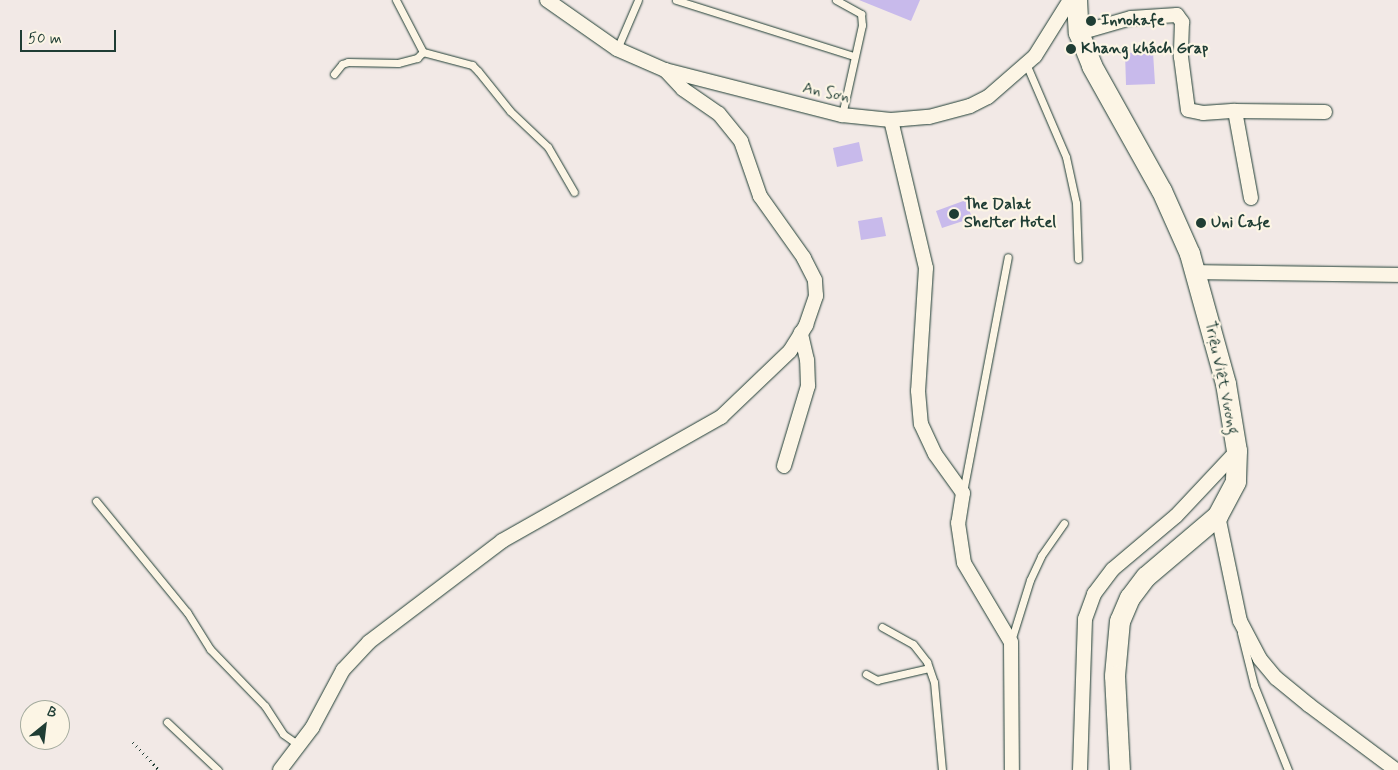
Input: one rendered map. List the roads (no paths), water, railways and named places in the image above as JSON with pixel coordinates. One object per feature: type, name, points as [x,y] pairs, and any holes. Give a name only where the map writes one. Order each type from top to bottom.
[{"type":"street","name":"An Sơn","points":[[547,0],[617,49],[665,70],[842,115],[892,120],[929,117],[970,106],[988,97],[1027,66],[1053,32],[1070,0]]},
{"type":"street","name":"Triệu Việt Vương","points":[[1077,0],[1079,33],[1092,66],[1162,192],[1195,272],[1226,384],[1237,451],[1236,482],[1218,516],[1146,577],[1125,608],[1120,621],[1115,666],[1120,770]]},
{"type":"street","points":[[1079,33],[1132,18],[1177,15],[1182,22],[1180,57],[1188,110],[1203,113],[1234,111],[1325,112]]},
{"type":"street","points":[[280,770],[300,746],[343,670],[369,642],[398,617],[502,542],[721,417],[777,364],[801,333],[814,304],[816,288],[804,258],[760,196],[748,156],[735,132],[719,114],[683,89],[665,70]]},
{"type":"street","points":[[1234,111],[1251,198]]},
{"type":"street","points":[[892,120],[926,268],[918,391],[921,424],[934,454],[963,493],[958,523],[964,563],[1011,642],[1012,770]]},
{"type":"street","points":[[1195,272],[1398,275]]},
{"type":"street","points":[[784,466],[808,386],[807,360],[801,333]]},
{"type":"street","points":[[1080,770],[1085,619],[1094,594],[1113,569],[1176,516],[1237,451]]},
{"type":"street","points":[[1218,516],[1240,621],[1260,659],[1276,678],[1396,770]]},
{"type":"lane","points":[[396,0],[423,52],[472,65],[510,111],[548,147],[574,192]]},
{"type":"lane","points":[[617,49],[638,0]]},
{"type":"lane","points":[[676,0],[854,56]]},
{"type":"lane","points":[[836,0],[861,14],[862,25],[842,115]]},
{"type":"lane","points":[[334,74],[342,64],[348,62],[398,63],[416,58],[423,52]]},
{"type":"lane","points":[[1027,66],[1066,157],[1076,203],[1078,258]]},
{"type":"lane","points":[[963,493],[1008,257]]},
{"type":"lane","points":[[96,501],[187,612],[210,650],[265,706],[283,734],[300,746]]},
{"type":"lane","points":[[1011,642],[1030,580],[1041,556],[1064,523]]},
{"type":"lane","points":[[1240,621],[1254,685],[1288,770]]},
{"type":"lane","points":[[882,626],[913,644],[929,668],[935,691],[942,770]]},
{"type":"lane","points":[[866,674],[877,680],[929,668]]},
{"type":"lane","points":[[167,722],[218,770]]},
{"type":"place","name":"Innokafe","points":[[1091,21]]},
{"type":"place","name":"Khang khách Grap","points":[[1071,49]]},
{"type":"place","name":"The Dalat Shelter Hotel","points":[[954,214]]},
{"type":"place","name":"Uni Cafe","points":[[1201,223]]}]
